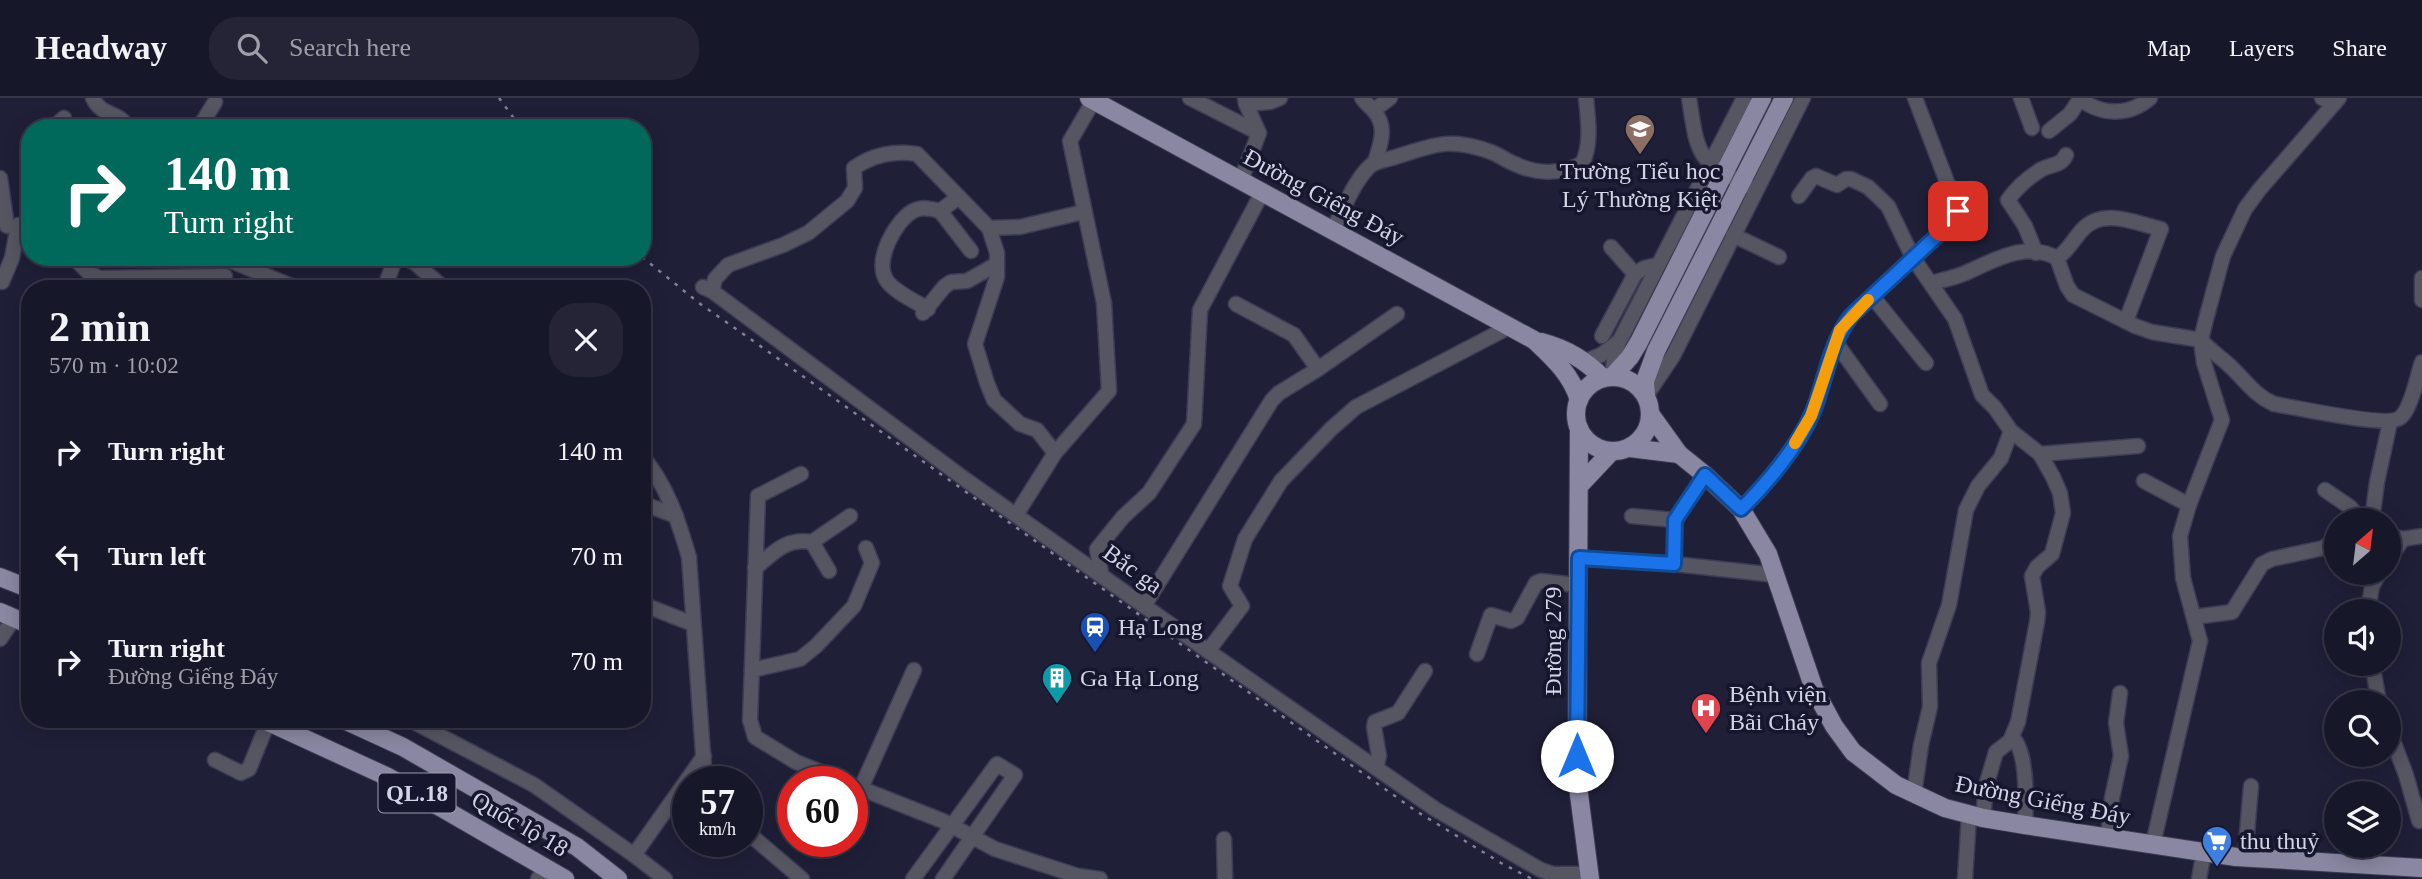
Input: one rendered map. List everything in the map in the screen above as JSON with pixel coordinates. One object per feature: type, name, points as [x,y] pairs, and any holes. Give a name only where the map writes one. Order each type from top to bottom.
[{"type":"main road","points":[[1679,454],[1630,448],[1611,452],[1591,444],[1578,428],[1578,400],[1593,382],[1630,357],[1717,169],[1762,98]]},
{"type":"main road","points":[[1630,448],[1645,435],[1651,415],[1645,381],[1656,351],[1749,186],[1784,98]]},
{"type":"main road","name":"Đường Giếng Đáy","points":[[1091,99],[1534,340],[1559,364],[1574,386],[1578,400]]},
{"type":"main road","name":"Đường Giếng Đáy","points":[[1534,340],[1553,345],[1610,373]]},
{"type":"main road","points":[[1610,373],[1632,382],[1646,396]]},
{"type":"main road","name":"Đường Giếng Đáy","points":[[1651,415],[1679,454],[1741,509],[1768,554],[1814,690],[1834,726],[1858,757],[1896,785],[1945,808],[2025,825],[2245,857],[2422,868]]},
{"type":"main road","name":"Đường 279","points":[[1578,428],[1577,779],[1590,877]]},
{"type":"main road","points":[[1579,486],[1611,452]]},
{"type":"main road","points":[[0,576],[21,585]]},
{"type":"main road","name":"Quốc lộ 18","points":[[280,728],[388,777],[542,873],[565,879]]},
{"type":"main road","name":"Quốc lộ 18","points":[[362,728],[403,747],[578,847],[618,879]]},
{"type":"street","points":[[93,98],[100,110],[120,119]]},
{"type":"street","points":[[1190,98],[1259,133]]},
{"type":"street","points":[[1241,180],[1259,133],[1246,101],[1280,98]]},
{"type":"street","points":[[1362,98],[1368,107],[1374,110],[1383,133],[1375,162]]},
{"type":"street","points":[[1374,110],[1390,98]]},
{"type":"street","points":[[1333,229],[1357,182],[1368,167],[1375,162],[1419,148],[1449,143],[1491,152],[1536,172],[1554,173],[1582,164],[1587,155],[1589,129],[1586,98]]},
{"type":"street","points":[[1689,98],[1698,149],[1717,169],[1749,186]]},
{"type":"street","points":[[1610,373],[1619,342],[1657,265],[1717,169],[1744,98]]},
{"type":"street","points":[[1646,396],[1673,356],[1733,236],[1749,186],[1802,98]]},
{"type":"street","points":[[1741,509],[1767,481],[1807,425],[1840,330],[1872,296],[1955,219],[1958,211],[1915,98]]},
{"type":"street","points":[[1923,117],[1931,98]]},
{"type":"street","points":[[2021,98],[2032,128]]},
{"type":"street","points":[[2049,131],[2070,114],[2080,99],[2095,109],[2115,112],[2135,108],[2150,98]]},
{"type":"street","points":[[1016,515],[1055,453],[1109,391],[1104,303],[1070,141],[1091,99]]},
{"type":"street","points":[[2152,844],[2199,649],[2199,633],[2183,578],[2179,552],[2181,528],[2222,420],[2208,378],[2202,340],[2223,256],[2239,219],[2332,100]]},
{"type":"street","points":[[205,119],[215,102]]},
{"type":"street","name":"Bắc ga","points":[[959,197],[917,154],[904,151],[867,159],[854,168],[855,188],[847,201],[808,233],[728,265],[707,289],[1016,515],[1435,809],[1541,870],[1553,874],[1590,877]]},
{"type":"street","points":[[2036,253],[2025,226],[2008,200],[2021,184],[2043,168],[2060,163],[2066,155]]},
{"type":"street","points":[[1799,196],[1816,176],[1837,185],[1851,179],[1868,187],[1888,206],[1913,258],[1955,319],[1982,395],[1996,408],[2011,431],[2040,454],[2060,493],[2063,513],[2052,554],[2037,567],[2032,576],[2037,622],[2018,722],[2012,737],[1996,752],[1976,816],[1965,879]]},
{"type":"street","points":[[0,178],[14,226],[12,258],[2,282]]},
{"type":"street","points":[[1101,573],[1097,549],[1123,517],[1149,493],[1194,424],[1200,310],[1263,191]]},
{"type":"street","points":[[940,211],[959,197],[989,228],[997,253],[997,277],[975,344],[994,400],[1020,424],[1037,430],[1055,453]]},
{"type":"street","points":[[971,251],[940,211],[926,208],[914,210],[891,233],[882,264],[886,281],[924,312],[951,282],[967,281],[997,264]]},
{"type":"street","points":[[989,228],[1020,227],[1083,212]]},
{"type":"street","points":[[2057,258],[2066,252],[2085,226],[2100,218],[2119,219],[2161,229],[2126,321]]},
{"type":"street","points":[[1733,236],[1779,257]]},
{"type":"street","points":[[1611,247],[1635,274]]},
{"type":"street","points":[[1931,283],[1962,275],[1996,257],[2008,254],[2050,254],[2057,258],[2073,295],[2152,332],[2202,340],[2207,348],[2234,369],[2249,388],[2265,400],[2274,404],[2378,422],[2397,420],[2406,412],[2420,378],[2422,362]]},
{"type":"street","points":[[1602,336],[1635,274],[1644,268],[1657,265]]},
{"type":"street","points":[[82,266],[100,278],[162,280]]},
{"type":"street","points":[[248,266],[279,280]]},
{"type":"street","points":[[418,266],[435,280]]},
{"type":"street","points":[[2422,278],[2422,300]]},
{"type":"street","points":[[1872,296],[1926,363]]},
{"type":"street","points":[[1236,304],[1294,335],[1318,369]]},
{"type":"street","points":[[1144,606],[1272,400],[1397,314]]},
{"type":"street","points":[[1208,651],[1242,606],[1230,586],[1245,539],[1281,481],[1299,460],[1356,407],[1511,326]]},
{"type":"street","points":[[1586,361],[1601,355],[1619,342]]},
{"type":"street","points":[[1836,343],[1880,404]]},
{"type":"street","points":[[2374,508],[2390,422]]},
{"type":"street","points":[[1914,794],[1930,707],[1929,663],[1950,605],[1966,510],[1978,486],[2001,458],[2011,431]]},
{"type":"street","points":[[2040,454],[2137,446]]},
{"type":"street","points":[[651,466],[658,474],[676,516],[689,557],[704,766]]},
{"type":"street","points":[[801,474],[758,496],[750,720],[755,737],[806,766]]},
{"type":"street","points":[[1674,564],[1675,520],[1705,475]]},
{"type":"street","points":[[2144,481],[2189,505]]},
{"type":"street","points":[[2325,490],[2351,508]]},
{"type":"street","points":[[651,506],[676,516]]},
{"type":"street","points":[[755,568],[793,541],[812,542],[850,516]]},
{"type":"street","points":[[1632,516],[1675,520]]},
{"type":"street","points":[[2401,537],[2422,536]]},
{"type":"street","points":[[812,542],[829,571]]},
{"type":"street","points":[[2194,617],[2232,611],[2262,564],[2272,559],[2324,547]]},
{"type":"street","points":[[751,670],[800,659],[854,606],[872,563],[866,548]]},
{"type":"street","points":[[1579,558],[1674,564],[1776,575]]},
{"type":"street","points":[[1477,654],[1491,615],[1511,621],[1517,618],[1536,583],[1542,581],[1577,585]]},
{"type":"street","points":[[651,608],[693,624]]},
{"type":"street","points":[[0,639],[15,618]]},
{"type":"street","points":[[867,766],[914,670]]},
{"type":"street","points":[[1376,768],[1379,756],[1375,722],[1398,713],[1425,671]]},
{"type":"street","points":[[2108,837],[2113,787],[2121,756],[2116,723],[2120,694]]},
{"type":"street","points":[[215,760],[245,773],[249,769],[263,728]]},
{"type":"street","points":[[425,728],[534,785],[665,879]]},
{"type":"street","points":[[2012,737],[2017,741],[2025,773],[2025,825]]},
{"type":"street","points":[[698,766],[704,756]]},
{"type":"street","points":[[2401,762],[2419,821]]},
{"type":"street","points":[[914,879],[997,764],[1015,775],[943,879]]},
{"type":"street","points":[[2245,857],[2251,786]]},
{"type":"street","points":[[868,791],[952,826],[995,849],[1078,876],[1100,879]]},
{"type":"street","points":[[634,855],[672,803]]},
{"type":"street","points":[[1224,839],[1225,879]]},
{"type":"street","points":[[763,846],[802,879]]},
{"type":"street","points":[[2199,879],[2204,851]]},
{"type":"railway","points":[[499,98],[514,119]]},
{"type":"railway","points":[[651,264],[699,303],[1416,811],[1532,879]]},
{"type":"slow traffic","points":[[1795,443],[1816,405],[1840,330],[1868,300]]},
{"type":"place","name":"Trường Tiểu học Lý Thường Kiệt","points":[[1640,156]]},
{"type":"place","name":"Hạ Long","points":[[1095,654]]},
{"type":"place","name":"Ga Hạ Long","points":[[1057,705]]},
{"type":"place","name":"Bệnh viện Bãi Cháy","points":[[1706,735]]},
{"type":"place","name":"thu thuỷ","points":[[2217,868]]},
{"type":"route","points":[[1577,756],[1579,558],[1674,564],[1675,520],[1705,475],[1741,509],[1767,481],[1807,425],[1840,330],[1852,315],[1955,219],[1958,211]]}]
